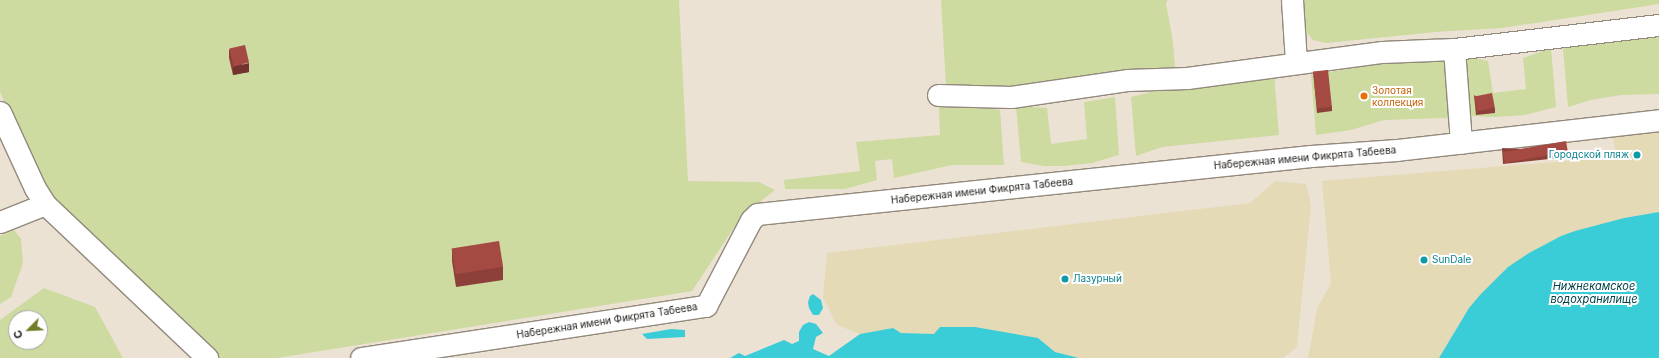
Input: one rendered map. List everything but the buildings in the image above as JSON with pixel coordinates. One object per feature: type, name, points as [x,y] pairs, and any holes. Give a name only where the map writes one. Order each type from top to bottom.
[{"type":"street","points":[[1292,0],[1296,62]]},
{"type":"street","points":[[938,95],[1011,97],[1127,80],[1187,78],[1296,62],[1382,52],[1454,49],[1659,26]]},
{"type":"street","points":[[1454,49],[1461,142]]},
{"type":"street","points":[[0,112],[35,188],[45,204],[207,358]]},
{"type":"street","name":"Набережная имени Фикрята Табеева","points":[[361,358],[706,306],[751,220],[757,214],[1461,142],[1659,120]]},
{"type":"street","points":[[0,222],[45,204]]},
{"type":"green space","points":[[0,0],[679,0],[688,181],[759,182],[775,190],[741,217],[692,291],[277,358],[219,358],[51,198],[41,182],[0,92]]},
{"type":"green space","points":[[941,0],[1168,0],[1166,3],[1173,42],[1175,68],[1003,91],[946,86]]},
{"type":"green space","points":[[1296,0],[1659,0],[1659,4],[1502,28],[1436,32],[1326,43],[1313,40],[1297,21]]},
{"type":"green space","points":[[1627,36],[1659,37],[1659,94],[1621,95],[1591,100],[1568,107],[1563,48],[1596,39]]},
{"type":"green space","points":[[1551,48],[1556,107],[1525,115],[1496,117],[1468,116],[1461,55],[1488,61],[1493,93],[1526,89],[1523,58]]},
{"type":"green space","points":[[1452,60],[1457,121],[1444,118],[1384,120],[1351,130],[1316,135],[1311,75],[1393,62]]},
{"type":"green space","points":[[1274,73],[1279,135],[1162,147],[1136,156],[1131,97],[1168,88]]},
{"type":"green space","points":[[1115,97],[1119,155],[1092,163],[1064,166],[1044,166],[1021,162],[1016,106],[1047,108],[1051,144],[1087,139],[1084,102]]},
{"type":"green space","points":[[972,105],[1000,110],[1004,165],[952,165],[894,178],[892,159],[875,161],[877,180],[845,189],[785,189],[784,180],[860,171],[856,142],[940,135],[939,107]]},
{"type":"green space","points":[[14,230],[21,239],[23,263],[11,297],[0,304],[0,236]]},
{"type":"green space","points":[[44,288],[95,307],[123,358],[0,358],[0,320],[8,314],[8,350],[48,350],[48,310],[14,310]]},
{"type":"sand","name":"SunDale","points":[[1659,128],[1659,212],[1624,218],[1561,236],[1508,267],[1469,308],[1439,358],[1308,358],[1317,309],[1331,283],[1322,181],[1615,157],[1616,166],[1613,132]]},
{"type":"sand","name":"Лазурный","points":[[1275,181],[1306,184],[1311,205],[1297,347],[1283,358],[1079,358],[1055,352],[1038,338],[901,333],[893,328],[860,334],[837,325],[823,297],[827,253],[1250,203]]},
{"type":"water","name":"Нижнекамское водохранилище","points":[[1659,212],[1659,358],[1439,358],[1469,308],[1480,295],[1508,267],[1529,253],[1561,236],[1575,231],[1624,218]]},
{"type":"water","points":[[813,294],[821,300],[823,308],[819,315],[813,315],[809,308],[808,302],[810,296]]},
{"type":"water","points":[[809,322],[816,324],[823,333],[816,337],[813,349],[829,356],[860,334],[893,328],[901,333],[934,334],[940,327],[975,327],[1038,338],[1055,352],[1079,358],[730,358],[739,353],[745,356],[784,340],[792,344],[799,341],[799,332],[803,325]]},
{"type":"water","points":[[671,329],[685,330],[685,337],[647,339],[642,334]]},
{"type":"place","name":"Золотая коллекция","points":[[1364,96]]},
{"type":"place","name":"Городской пляж","points":[[1637,155]]},
{"type":"place","name":"SunDale","points":[[1424,260]]},
{"type":"place","name":"Лазурный","points":[[1065,279]]}]
